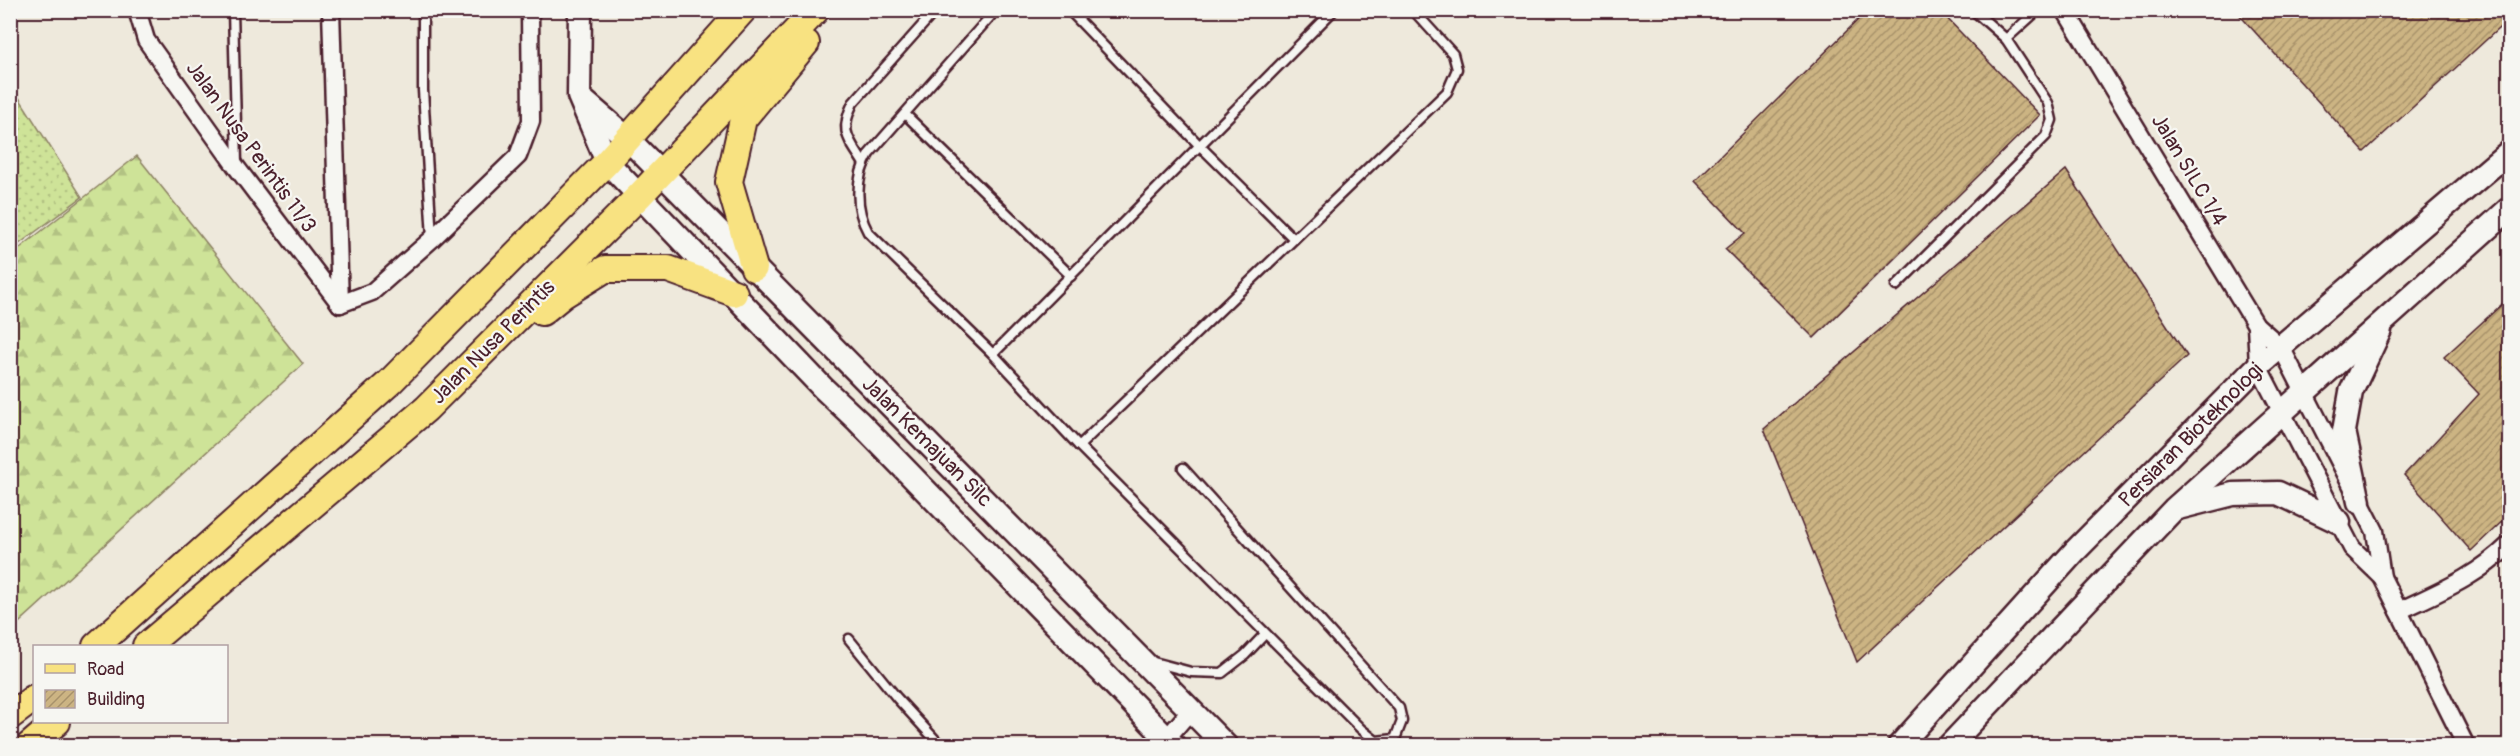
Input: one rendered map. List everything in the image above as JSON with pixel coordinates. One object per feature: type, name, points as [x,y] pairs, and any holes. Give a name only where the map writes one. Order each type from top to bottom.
[{"type":"main road","points":[[97,645],[390,382],[608,162],[743,10]]},
{"type":"main road","name":"Jalan Nusa Perintis","points":[[147,645],[426,409],[639,196],[816,10]]},
{"type":"main road","points":[[754,268],[729,182],[743,119],[833,10]]},
{"type":"main road","points":[[426,409],[563,295],[605,269],[668,269],[734,293]]},
{"type":"main road","points":[[10,717],[33,699]]},
{"type":"main road","points":[[29,746],[56,723]]},
{"type":"street","name":"Jalan Nusa Perintis 11/3","points":[[137,10],[146,40],[237,168],[340,304]]},
{"type":"street","points":[[331,10],[340,304],[372,292],[432,239],[518,156],[531,121],[530,10]]},
{"type":"street","points":[[579,96],[580,10]]},
{"type":"street","name":"Jalan SILC 1/4","points":[[2065,10],[2256,325],[2282,347]]},
{"type":"street","name":"Jalan Kemajuan Silc","points":[[579,96],[628,139],[1226,746]]},
{"type":"street","name":"Jalan Kemajuan Silc","points":[[579,96],[608,162],[1167,743]]},
{"type":"street","name":"Persiaran Bioteknologi","points":[[1899,746],[2075,550],[2258,366],[2510,151]]},
{"type":"street","name":"Persiaran Bioteknologi","points":[[1949,746],[2174,509],[2510,208]]},
{"type":"street","points":[[2359,502],[2344,431],[2351,392],[2385,320]]},
{"type":"street","points":[[2256,325],[2258,366],[2352,548],[2382,577]]},
{"type":"street","points":[[2282,347],[2375,531],[2382,577],[2466,746]]},
{"type":"street","points":[[823,388],[848,363]]},
{"type":"street","points":[[888,451],[912,428]]},
{"type":"street","points":[[2174,509],[2233,494],[2278,493],[2339,522]]},
{"type":"street","points":[[2398,611],[2469,578],[2510,544]]},
{"type":"street","points":[[10,700],[33,688]]},
{"type":"street","points":[[1167,743],[1191,710]]},
{"type":"lane","points":[[233,10],[237,168]]},
{"type":"lane","points":[[423,10],[423,90],[432,239]]},
{"type":"lane","points":[[864,164],[845,131],[845,120],[853,103],[936,10]]},
{"type":"lane","points":[[996,10],[864,164],[860,173],[859,205],[860,215],[868,232],[993,354],[1079,446],[1361,729],[1376,741],[1395,739],[1402,722],[1399,708],[1183,468]]},
{"type":"lane","points":[[1069,10],[1199,146],[1294,240]]},
{"type":"lane","points":[[993,354],[1334,10]]},
{"type":"lane","points":[[1079,446],[1448,92],[1457,69],[1453,54],[1413,10]]},
{"type":"lane","points":[[1896,286],[2046,136],[2052,120],[2048,103],[2006,39],[1973,10]]},
{"type":"lane","points":[[2006,39],[2038,10]]},
{"type":"lane","points":[[905,114],[1071,276]]},
{"type":"lane","points":[[1140,658],[1191,672],[1222,673],[1245,655],[1265,634]]},
{"type":"lane","points":[[849,639],[897,698],[941,746]]},
{"type":"green space","points":[[11,85],[82,197],[10,250]]},
{"type":"green space","points":[[137,156],[303,364],[11,630],[11,255]]},
{"type":"building","points":[[1868,10],[1939,10],[2040,115],[1814,338],[1725,249],[1745,233],[1695,181]]},
{"type":"building","points":[[2235,10],[2510,10],[2510,18],[2364,152]]},
{"type":"building","points":[[2066,170],[2187,356],[1857,662],[1764,429]]},
{"type":"building","points":[[2510,297],[2510,514],[2471,551],[2404,475],[2479,394],[2444,357]]}]
